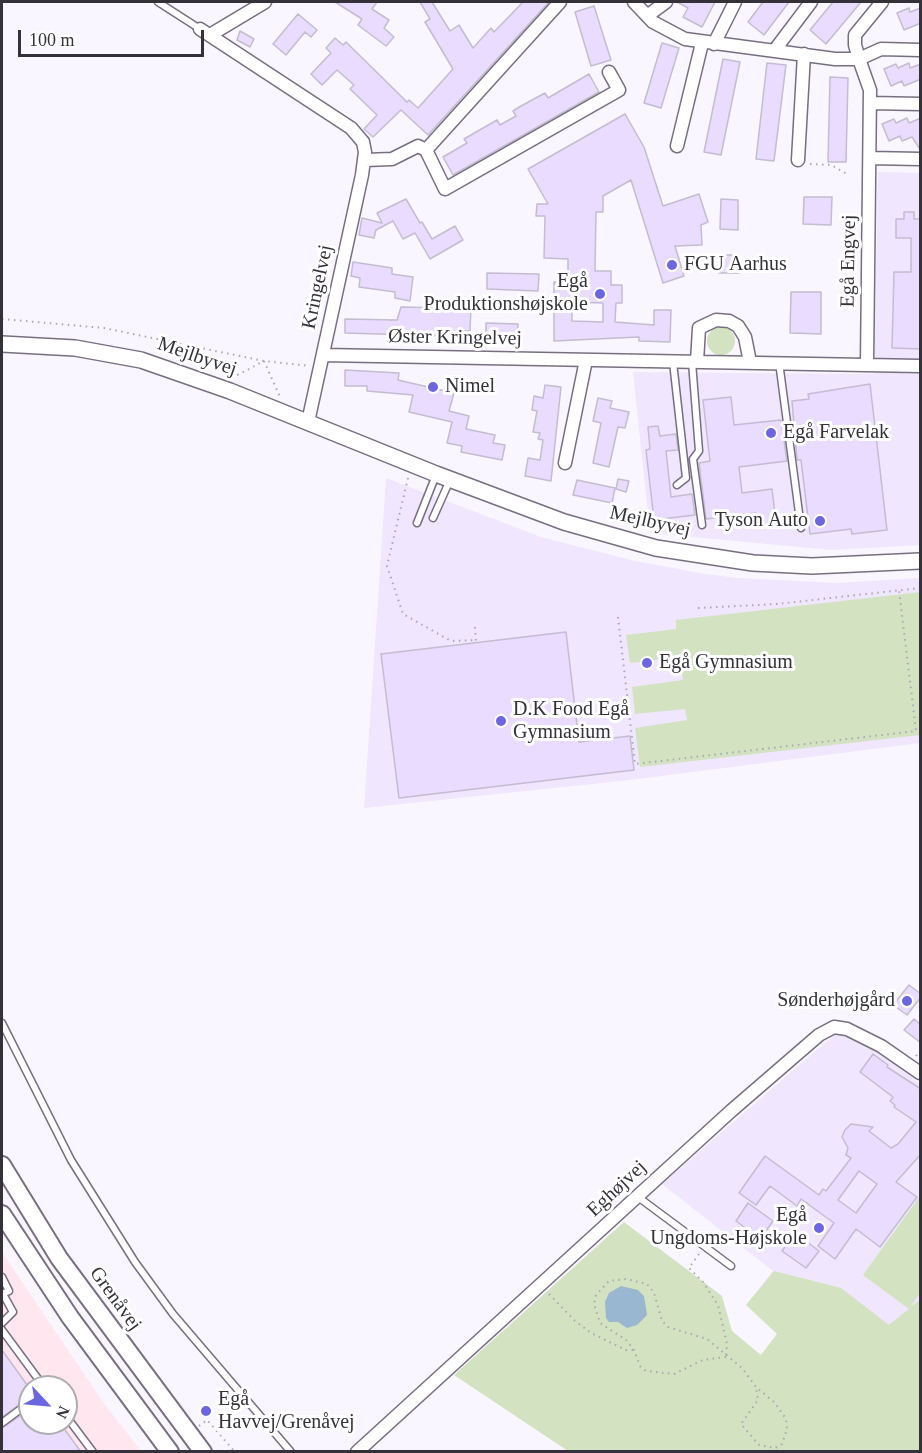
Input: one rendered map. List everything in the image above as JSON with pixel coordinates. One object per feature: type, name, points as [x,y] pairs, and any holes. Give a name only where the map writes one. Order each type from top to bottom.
[{"type":"main road","name":"Grenåvej","points":[[2,1165],[59,1258],[203,1452]]},
{"type":"main road","points":[[2,1214],[70,1317],[170,1452]]},
{"type":"street","points":[[205,32],[265,2]]},
{"type":"street","points":[[426,150],[560,2]]},
{"type":"street","points":[[634,2],[647,16],[668,32],[708,43],[835,59],[859,59],[881,49],[921,50]]},
{"type":"street","points":[[647,16],[666,2]]},
{"type":"street","points":[[677,146],[708,43],[735,2]]},
{"type":"street","points":[[774,51],[812,2]]},
{"type":"street","name":"Egå Engvej","points":[[867,364],[870,103],[868,78],[859,59],[855,35],[882,2]]},
{"type":"street","points":[[205,32],[351,128],[363,142],[365,160],[392,159],[418,146],[426,150],[445,189],[619,90],[609,72]]},
{"type":"street","points":[[798,160],[804,54]]},
{"type":"street","points":[[870,103],[921,104]]},
{"type":"street","points":[[870,158],[921,159]]},
{"type":"street","name":"Kringelvej","points":[[308,422],[365,160]]},
{"type":"street","points":[[695,362],[699,328],[716,320],[729,321],[738,326],[745,337],[750,362]]},
{"type":"street","name":"Mejlbyvej","points":[[2,344],[75,348],[141,360],[217,386],[443,477],[564,522],[656,548],[753,563],[812,566],[921,561]]},
{"type":"street","points":[[565,464],[586,360]]},
{"type":"street","name":"Øster Kringelvej","points":[[322,361],[586,360],[921,366]]},
{"type":"street","name":"Eghøjvej","points":[[357,1452],[799,1052],[834,1027],[847,1029],[880,1046],[921,1073]]},
{"type":"lane","points":[[158,2],[205,32]]},
{"type":"lane","points":[[674,362],[686,478],[677,485]]},
{"type":"lane","points":[[695,362],[699,451],[693,459],[702,525]]},
{"type":"lane","points":[[779,362],[801,528]]},
{"type":"lane","points":[[433,518],[443,477]]},
{"type":"lane","points":[[417,523],[443,477]]},
{"type":"lane","points":[[2,1023],[70,1160],[135,1262],[173,1314],[291,1452]]},
{"type":"lane","points":[[638,1197],[730,1266]]},
{"type":"lane","points":[[2,1277],[9,1291],[2,1294],[12,1312],[2,1323]]},
{"type":"lane","points":[[2,1330],[35,1375]]},
{"type":"lane","points":[[2,1423],[18,1411]]},
{"type":"lane","points":[[78,1432],[93,1452]]},
{"type":"path","points":[[798,160],[810,164],[831,165],[849,175]]},
{"type":"path","points":[[2,319],[105,328],[264,361],[322,361]]},
{"type":"path","points":[[217,386],[264,361]]},
{"type":"path","points":[[264,361],[288,414]]},
{"type":"path","points":[[409,463],[408,481],[387,566],[403,614],[451,641],[476,641],[475,627]]},
{"type":"path","points":[[698,608],[777,604],[921,588]]},
{"type":"path","points":[[618,617],[635,764],[916,731],[899,590]]},
{"type":"path","points":[[451,641],[452,646]]},
{"type":"path","points":[[704,1247],[689,1268],[703,1282],[718,1305],[727,1344],[726,1357]]},
{"type":"path","points":[[726,1357],[703,1360],[679,1373],[664,1375],[646,1371],[640,1366],[634,1350],[626,1340],[600,1323],[594,1304],[596,1295],[609,1281],[626,1279],[647,1284],[654,1293],[662,1321],[668,1327],[707,1339],[742,1368],[756,1387],[775,1403],[786,1419],[786,1435],[782,1444],[775,1448],[759,1445],[741,1424],[758,1400],[756,1387]]},
{"type":"path","points":[[542,1285],[562,1309],[583,1327],[626,1350],[634,1350]]},
{"type":"path","points":[[189,1433],[207,1420],[235,1452]]},
{"type":"shaded area","points":[[878,172],[920,173],[920,545],[831,550],[650,533],[633,372],[874,374]]},
{"type":"shaded area","name":"Egå Gymnasium","points":[[386,478],[541,537],[635,561],[739,578],[836,583],[920,578],[920,743],[630,780],[364,808]]},
{"type":"shaded area","name":"Egå Ungdoms-Højskole","points":[[835,1034],[850,1035],[877,1050],[920,1084],[920,1313],[843,1393],[746,1305],[773,1271],[662,1184]]},
{"type":"shaded area","points":[[2,1252],[105,1405],[141,1451],[2,1451]]},
{"type":"green space","points":[[721,327],[731,331],[735,341],[731,351],[721,355],[711,351],[707,341],[711,331]]},
{"type":"green space","points":[[920,592],[920,735],[640,767],[635,728],[687,720],[685,709],[635,714],[632,687],[683,680],[680,657],[630,663],[626,635],[676,629],[676,620]]},
{"type":"green space","points":[[920,1196],[920,1293],[911,1306],[920,1300],[920,1451],[568,1451],[454,1375],[624,1222],[722,1296],[732,1331],[761,1355],[777,1334],[746,1305],[774,1271],[841,1288],[889,1325],[909,1309],[863,1275]]},
{"type":"water","points":[[621,1286],[638,1290],[644,1296],[647,1315],[637,1325],[627,1328],[618,1322],[609,1322],[606,1318],[605,1302],[609,1293]]},
{"type":"building","points":[[335,2],[377,2],[372,9],[389,20],[384,28],[394,37],[386,46],[358,25],[362,19]]},
{"type":"building","points":[[420,2],[432,2],[450,31],[459,25],[473,48],[491,28],[494,32],[523,2],[549,2],[428,135],[401,110],[373,137],[364,129],[377,115],[350,89],[354,85],[337,70],[322,85],[311,74],[331,53],[326,48],[335,38],[343,45],[346,42],[407,102],[409,100],[418,108],[453,69],[425,22],[430,19]]},
{"type":"building","points":[[677,2],[715,2],[702,27],[683,17],[688,8]]},
{"type":"building","points":[[763,2],[789,2],[764,35],[748,22]]},
{"type":"building","points":[[833,2],[861,2],[826,44],[810,30]]},
{"type":"building","points":[[594,6],[611,60],[591,66],[575,12]]},
{"type":"building","points":[[909,8],[910,12],[921,8],[921,23],[904,30],[897,13]]},
{"type":"building","points":[[298,14],[317,30],[311,37],[305,32],[286,55],[273,44]]},
{"type":"building","points":[[240,31],[254,39],[250,47],[237,40]]},
{"type":"building","points":[[662,43],[679,48],[661,108],[644,103]]},
{"type":"building","points":[[723,59],[740,62],[721,155],[704,152]]},
{"type":"building","points":[[767,63],[786,65],[774,161],[756,159]]},
{"type":"building","points":[[909,63],[910,68],[921,64],[921,79],[904,86],[902,81],[891,86],[884,69],[896,64],[898,68]]},
{"type":"building","points":[[589,74],[599,92],[453,175],[443,157],[467,143],[464,139],[497,120],[500,125],[516,116],[513,111],[521,106],[545,93],[548,98]]},
{"type":"building","points":[[830,77],[848,78],[846,162],[828,162]]},
{"type":"building","points":[[625,114],[644,147],[663,206],[699,194],[708,222],[701,225],[702,245],[675,246],[684,276],[663,283],[631,180],[603,196],[603,212],[596,212],[595,271],[611,271],[611,285],[622,285],[622,303],[616,303],[615,322],[654,325],[654,310],[671,310],[670,342],[639,341],[639,337],[554,341],[554,282],[568,283],[568,259],[544,258],[545,216],[536,216],[537,204],[548,204],[528,169]],"holes":[[[572,302],[603,303],[603,322],[572,321]]]},
{"type":"building","points":[[907,118],[909,123],[921,118],[921,151],[912,137],[902,141],[900,136],[889,141],[882,124],[894,119],[896,123]]},
{"type":"building","points":[[804,197],[832,197],[831,225],[803,224]]},
{"type":"building","points":[[406,199],[432,239],[455,226],[463,240],[430,259],[415,233],[403,239],[393,221],[376,230],[374,238],[359,235],[362,218],[382,223],[377,213]]},
{"type":"building","points":[[721,199],[738,200],[738,230],[720,229]]},
{"type":"building","points":[[904,212],[914,212],[914,219],[921,219],[921,349],[892,348],[894,272],[911,272],[911,238],[896,238],[896,219],[904,219]]},
{"type":"building","points":[[719,255],[739,255],[739,273],[719,273]]},
{"type":"building","points":[[353,262],[392,268],[392,274],[413,277],[410,301],[395,298],[395,292],[359,287],[360,278],[351,276]]},
{"type":"building","points":[[487,273],[539,274],[538,291],[487,289]]},
{"type":"building","points":[[791,292],[821,292],[821,334],[790,333]]},
{"type":"building","points":[[447,306],[471,306],[470,331],[462,331],[462,337],[457,337],[457,345],[446,345],[446,336],[345,333],[345,319],[397,320],[401,307],[447,308]]},
{"type":"building","points":[[486,323],[518,324],[517,340],[486,339]]},
{"type":"building","points":[[345,370],[399,373],[398,380],[454,393],[449,411],[469,416],[466,429],[495,435],[493,443],[505,445],[502,460],[461,452],[462,446],[447,443],[452,422],[409,412],[413,395],[367,391],[367,386],[345,386]]},
{"type":"building","points":[[870,384],[887,530],[852,534],[851,529],[810,534],[801,460],[797,460],[792,401],[809,399],[808,394]]},
{"type":"building","points":[[545,385],[561,387],[551,481],[525,476],[528,458],[540,460],[543,440],[538,439],[540,433],[533,432],[537,411],[532,410],[534,396],[543,398]]},
{"type":"building","points":[[731,397],[734,425],[781,420],[787,461],[739,467],[742,493],[772,489],[776,523],[758,526],[756,513],[706,519],[699,463],[710,461],[703,400]]},
{"type":"building","points":[[598,398],[612,401],[610,408],[629,412],[625,428],[618,427],[609,467],[593,463],[601,423],[593,421]]},
{"type":"building","points":[[658,426],[660,436],[676,434],[678,450],[666,451],[671,497],[692,494],[695,515],[654,520],[646,450],[650,449],[648,427]]},
{"type":"building","points":[[618,479],[629,481],[626,492],[616,489]]},
{"type":"building","points":[[577,480],[615,488],[612,503],[573,495]]},
{"type":"building","points":[[566,632],[579,742],[630,736],[634,770],[399,798],[381,654]]},
{"type":"building","name":"Sønderhøjgård","points":[[909,985],[921,994],[921,997],[907,1015],[893,1005]]},
{"type":"building","points":[[914,1019],[921,1025],[921,1043],[904,1030]]},
{"type":"building","points":[[873,1054],[888,1065],[887,1067],[921,1089],[921,1154],[896,1182],[917,1197],[880,1247],[856,1229],[835,1259],[818,1246],[834,1223],[801,1199],[797,1206],[770,1186],[756,1205],[739,1193],[765,1156],[819,1195],[823,1189],[826,1191],[851,1158],[846,1155],[848,1148],[842,1137],[851,1124],[873,1127],[869,1131],[891,1148],[898,1144],[916,1122],[894,1107],[895,1105],[890,1101],[893,1097],[860,1072]],"holes":[[[859,1171],[877,1184],[856,1213],[838,1200]]]},
{"type":"building","points":[[748,1203],[773,1221],[760,1239],[736,1221]]},
{"type":"building","points":[[795,1233],[819,1251],[806,1268],[782,1251]]},
{"type":"building","points":[[2,1350],[20,1375],[18,1375],[18,1406],[2,1417]]},
{"type":"building","points":[[18,1417],[18,1435],[69,1435],[81,1452],[2,1452],[2,1428]]},
{"type":"place","name":"FGU Aarhus","points":[[672,265]]},
{"type":"place","name":"Egå Produktionshøjskole","points":[[600,294]]},
{"type":"place","name":"Nimel","points":[[433,387]]},
{"type":"place","name":"Egå Farvelak","points":[[771,433]]},
{"type":"place","name":"Tyson Auto","points":[[820,521]]},
{"type":"place","name":"Egå Gymnasium","points":[[647,663]]},
{"type":"place","name":"D.K Food Egå Gymnasium","points":[[501,721]]},
{"type":"place","name":"Sønderhøjgård","points":[[907,1001]]},
{"type":"place","name":"Egå Ungdoms-Højskole","points":[[819,1228]]},
{"type":"place","name":"Egå Havvej/Grenåvej","points":[[206,1411]]}]
